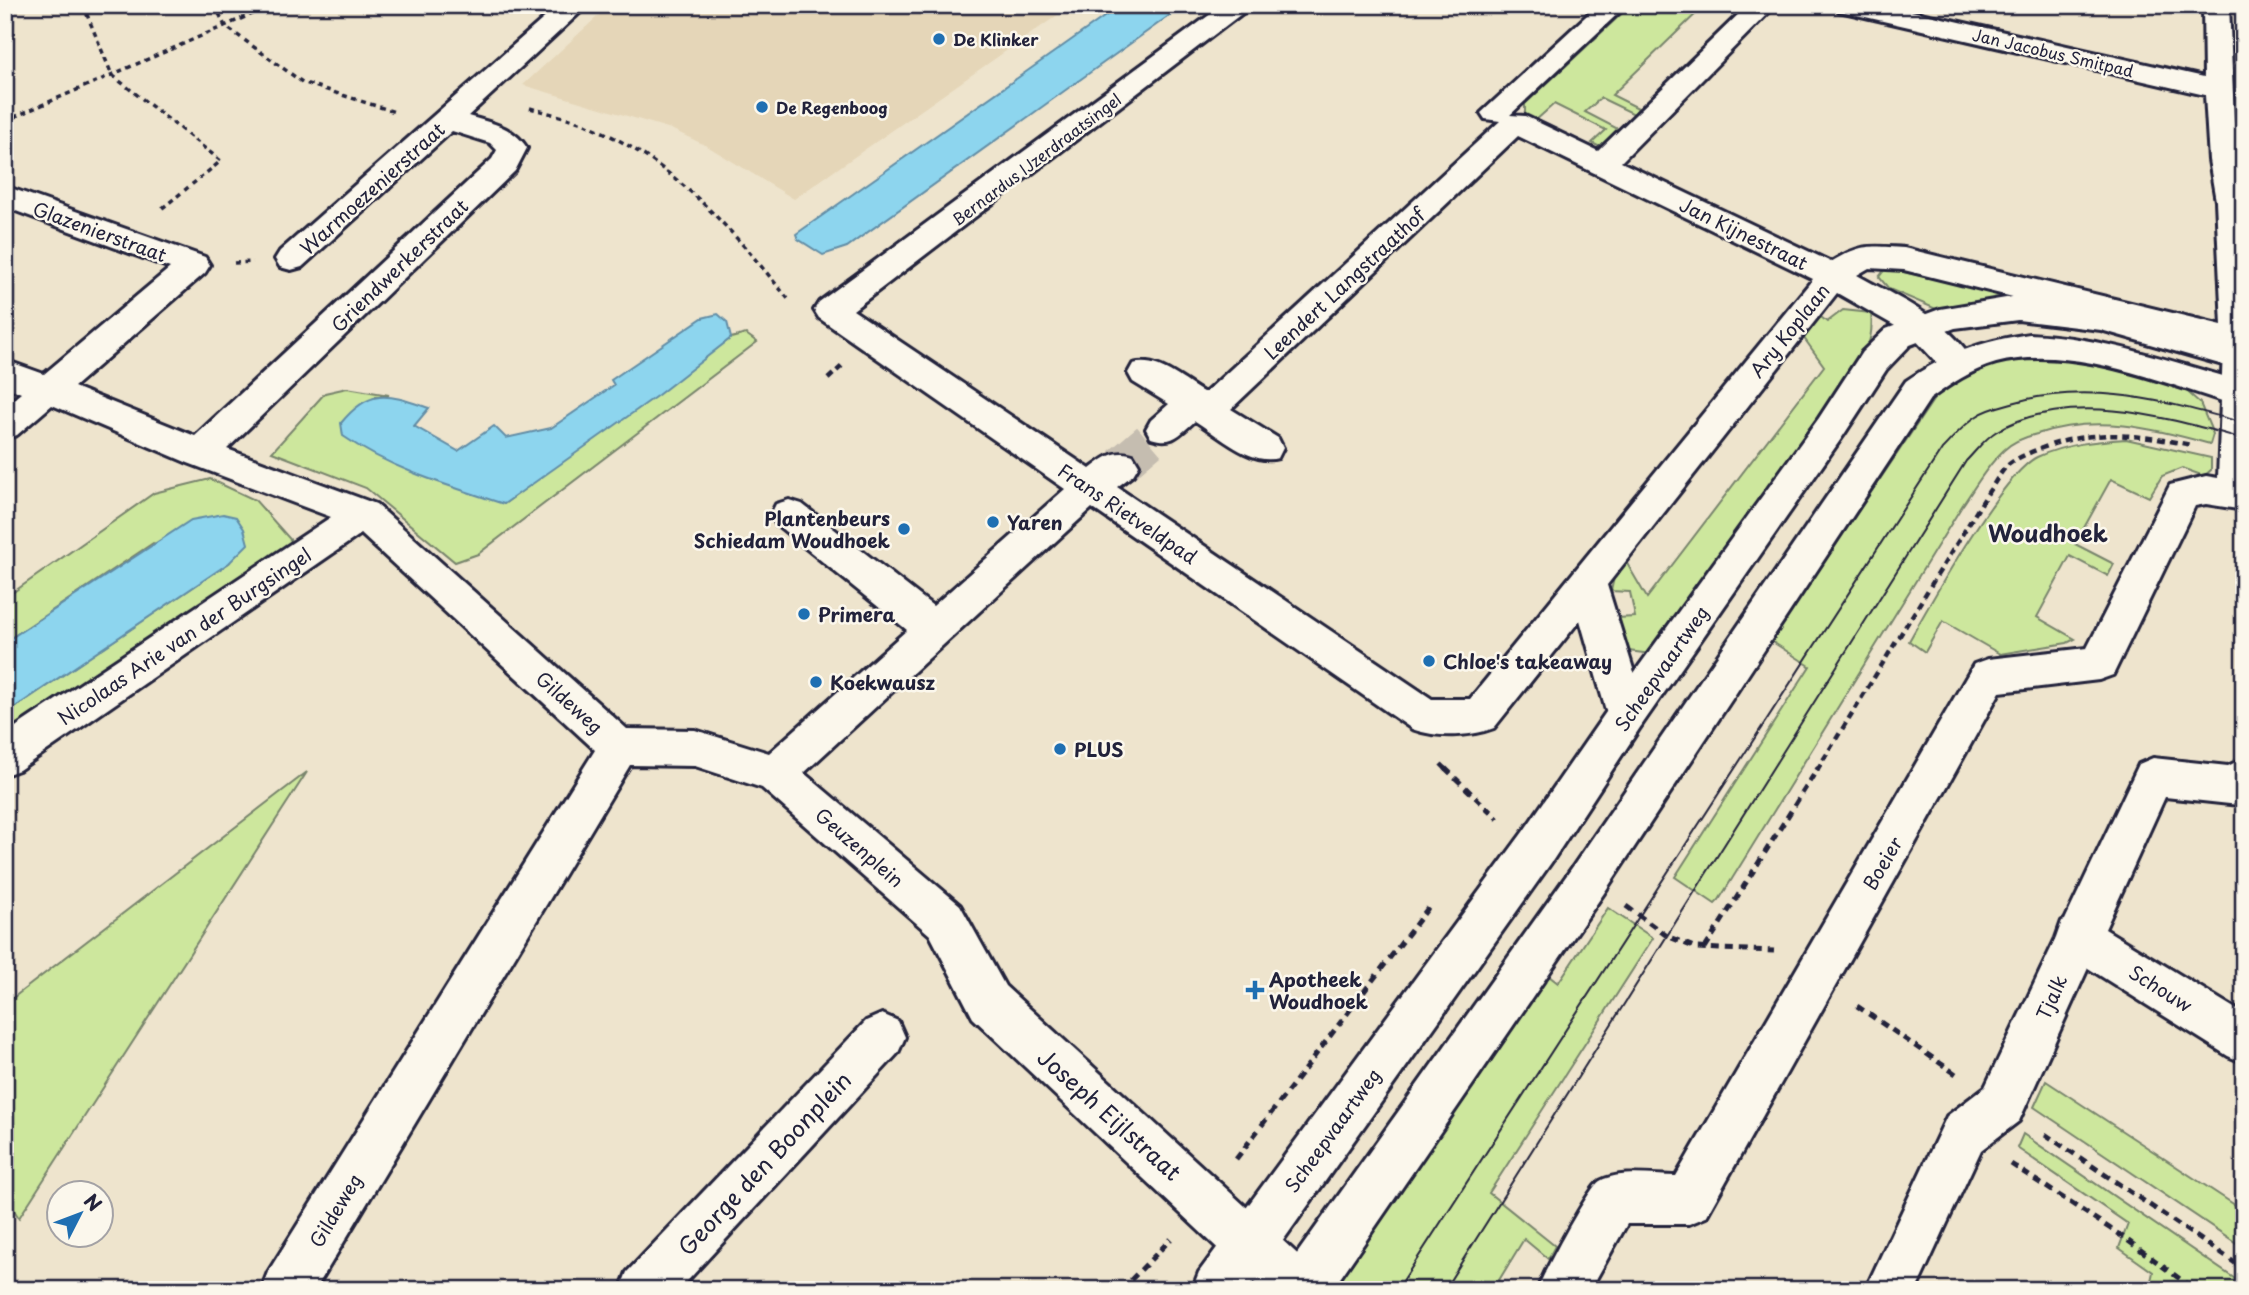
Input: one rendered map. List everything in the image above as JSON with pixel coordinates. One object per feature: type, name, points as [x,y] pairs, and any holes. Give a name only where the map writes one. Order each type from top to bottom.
[{"type":"street","points":[[445,123],[575,5]]},
{"type":"street","name":"Bernardus IJzerdraatsingel","points":[[830,310],[1240,5]]},
{"type":"street","name":"Leendert Langstraathof","points":[[1163,429],[1184,411],[1218,401],[1505,118],[1614,5]]},
{"type":"street","points":[[1603,163],[1763,5]]},
{"type":"street","name":"Jan Jacobus Smitpad","points":[[1848,5],[2218,89]]},
{"type":"street","name":"Boeier","points":[[1567,1287],[1614,1200],[1689,1200],[1988,676],[2099,663],[2183,495],[2206,490],[2239,495],[2237,202],[2223,157],[2216,5]]},
{"type":"street","name":"Jan Kijnestraat","points":[[1505,118],[1833,276],[1923,327],[1958,364]]},
{"type":"street","name":"Warmoezenierstraat","points":[[291,260],[445,123]]},
{"type":"street","name":"Griendwerkerstraat","points":[[200,453],[505,164],[512,148],[500,136],[445,123]]},
{"type":"street","name":"Glazenierstraat","points":[[5,196],[194,265]]},
{"type":"street","name":"Ary Koplaan","points":[[1426,717],[1480,716],[1833,276],[1863,257],[1904,259],[2240,369]]},
{"type":"street","points":[[5,426],[194,265]]},
{"type":"street","name":"Scheepvaartweg","points":[[1217,1290],[1538,846],[1627,714],[1831,427],[1874,361],[1898,337],[1951,317],[2018,308],[2101,318],[2240,369]]},
{"type":"street","name":"Frans Rietveldpad","points":[[830,310],[1107,477],[1426,717]]},
{"type":"street","points":[[1300,1290],[1589,879],[1918,390],[1958,364],[1986,353],[2035,344],[2103,355],[2240,369]]},
{"type":"street","name":"Gildeweg","points":[[5,372],[200,453],[363,514],[619,747],[286,1290]]},
{"type":"street","points":[[1145,373],[1266,448]]},
{"type":"street","points":[[775,774],[1071,504],[1107,477]]},
{"type":"street","name":"Nicolaas Arie van der Burgsingel","points":[[5,757],[363,514]]},
{"type":"street","points":[[789,514],[934,629]]},
{"type":"street","points":[[1587,582],[1627,714]]},
{"type":"street","name":"Geuzenplein","points":[[619,747],[695,748],[775,774],[945,920]]},
{"type":"street","name":"Tjalk","points":[[1890,1290],[1964,1133],[2002,1104],[2077,936],[2153,777],[2239,786],[2244,777]]},
{"type":"street","name":"Joseph Eijlstraat","points":[[945,920],[989,1003],[1300,1290]]},
{"type":"street","name":"Schouw","points":[[2077,936],[2244,1040]]},
{"type":"street","name":"George den Boonplein","points":[[645,1290],[882,1037]]},
{"type":"path","points":[[5,10],[22,5]]},
{"type":"path","points":[[83,5],[112,75],[221,161],[124,239]]},
{"type":"path","points":[[215,5],[225,26],[302,82],[445,123]]},
{"type":"path","points":[[5,121],[273,5]]},
{"type":"path","points":[[478,93],[590,126],[642,152],[719,216],[795,306]]},
{"type":"path","name":"Warmoezenierstraat","points":[[194,265],[291,260]]},
{"type":"path","points":[[1704,948],[1989,491],[2008,465],[2060,441],[2095,435],[2130,434],[2238,455]]},
{"type":"path","points":[[1488,829],[1497,818]]},
{"type":"path","points":[[1121,1290],[1205,1200],[1430,905]]},
{"type":"path","points":[[1964,1133],[2123,1237],[2195,1290]]},
{"type":"shaded area","name":"De Regenboog","points":[[610,5],[1072,5],[794,199],[707,146],[671,129],[523,85]]},
{"type":"green space","points":[[1631,5],[1705,5],[1612,95],[1638,108],[1634,114],[1601,98],[1585,112],[1618,129],[1600,147],[1592,143],[1606,130],[1554,104],[1535,121],[1525,115],[1525,104]]},
{"type":"green space","points":[[1886,268],[2054,306],[1943,312],[1889,289],[1879,277]]},
{"type":"green space","points":[[1843,310],[1871,313],[1870,340],[1864,354],[1651,654],[1621,650],[1616,618],[1635,617],[1630,592],[1611,591],[1615,573],[1625,560],[1647,598],[1824,366],[1801,334],[1821,317],[1827,322]]},
{"type":"green space","points":[[746,334],[757,342],[478,554],[455,562],[366,488],[272,452],[325,393],[347,388],[389,395],[374,397],[504,504],[731,338]]},
{"type":"green space","points":[[2072,359],[2181,386],[2200,403],[2213,434],[2210,444],[2146,429],[2102,424],[2059,428],[2023,438],[2007,447],[1962,506],[1719,900],[1715,904],[1675,877],[1810,666],[1771,641],[1940,390],[1968,371],[2014,360]]},
{"type":"green space","points":[[2126,439],[2211,458],[2211,470],[2204,476],[2182,468],[2162,476],[2149,497],[2111,479],[2075,544],[2114,564],[2108,576],[2070,556],[2037,617],[2075,639],[2067,643],[2000,654],[1943,621],[1925,652],[1909,641],[1968,541],[2005,487],[2022,468],[2037,457],[2059,449]]},
{"type":"green space","points":[[210,479],[255,500],[296,546],[5,745],[5,714],[229,563],[153,543],[5,642],[5,598],[154,493]]},
{"type":"green space","points":[[307,772],[19,1218],[5,1196],[5,1004]]},
{"type":"green space","points":[[1608,908],[1653,938],[1489,1193],[1555,1246],[1548,1259],[1524,1239],[1493,1290],[1331,1290],[1545,973],[1558,983]]},
{"type":"green space","points":[[2046,1081],[2244,1211],[2244,1248],[2034,1107]]},
{"type":"green space","points":[[2023,1134],[2244,1285],[2244,1290],[2149,1290],[2153,1272],[2119,1248],[2128,1224],[2017,1148]]},
{"type":"water","points":[[1121,5],[1184,5],[847,247],[823,255],[798,239],[796,234]]},
{"type":"water","points":[[718,314],[727,322],[731,338],[658,395],[504,504],[400,467],[343,436],[341,423],[352,411],[362,403],[382,397],[392,397],[429,408],[414,426],[458,451],[494,426],[506,438],[551,428],[614,385],[611,380],[702,318]]},
{"type":"water","points":[[223,514],[236,517],[244,529],[248,544],[229,563],[5,714],[5,642],[191,520]]},
{"type":"tunnel","points":[[1121,465],[1163,429]]},
{"type":"tram line","points":[[1397,1290],[1942,449],[1959,431],[1985,411],[2041,396],[2070,393],[2129,396],[2244,423]]},
{"type":"tram line","points":[[1444,1290],[1966,461],[1988,437],[2026,418],[2056,411],[2088,409],[2152,416],[2244,439]]},
{"type":"place","name":"De Klinker","points":[[939,39]]},
{"type":"place","name":"De Regenboog","points":[[762,107]]},
{"type":"place","name":"Yaren","points":[[993,522]]},
{"type":"place","name":"Plantenbeurs Schiedam Woudhoek","points":[[904,529]]},
{"type":"place","name":"Primera","points":[[804,614]]},
{"type":"place","name":"Chloe's takeaway","points":[[1429,661]]},
{"type":"place","name":"Koekwausz","points":[[816,682]]},
{"type":"place","name":"PLUS","points":[[1060,749]]},
{"type":"place","name":"Apotheek Woudhoek","points":[[1255,990]]},
{"type":"district","name":"Woudhoek","points":[[2048,532]]}]
